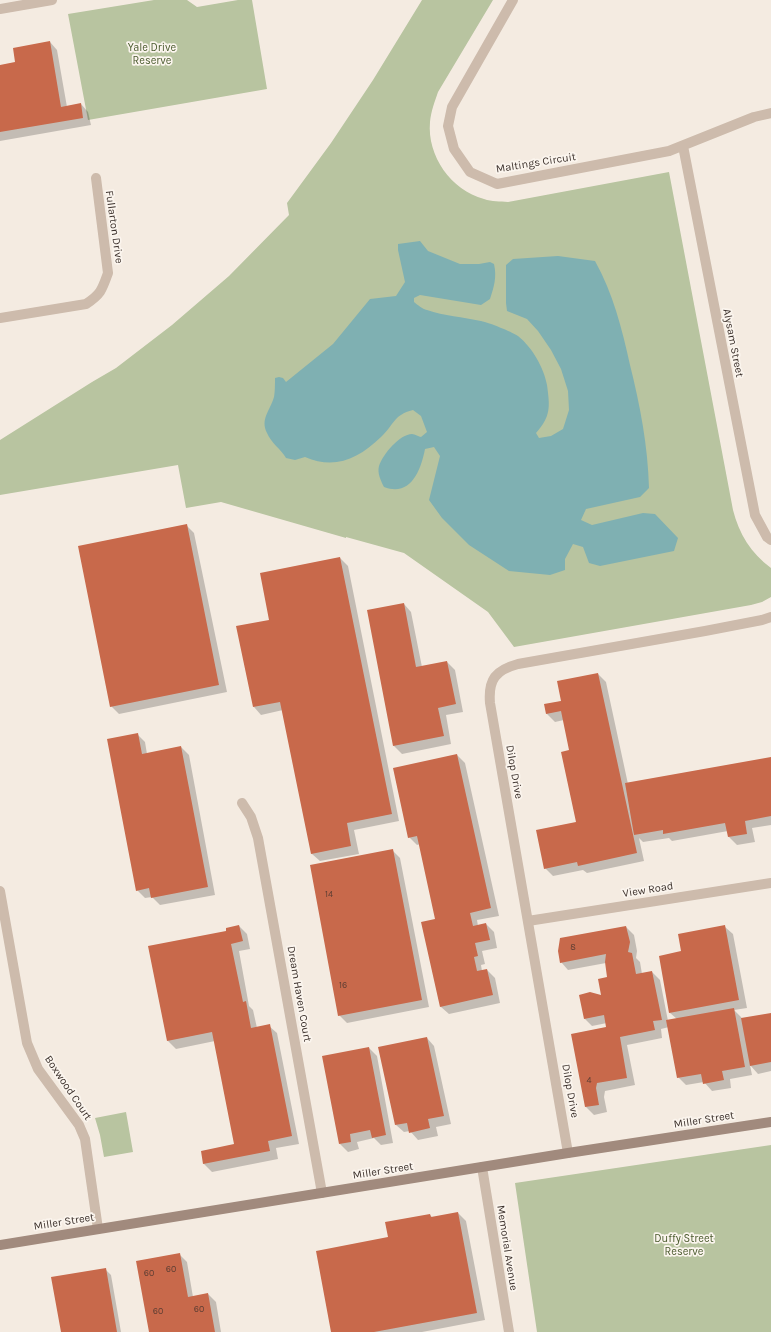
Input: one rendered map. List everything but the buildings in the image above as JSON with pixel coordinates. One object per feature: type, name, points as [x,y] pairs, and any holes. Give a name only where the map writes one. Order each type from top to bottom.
[{"type":"street","points":[[0,9],[52,0]]},
{"type":"street","name":"Maltings Circuit","points":[[513,0],[452,107],[448,126],[454,149],[470,172],[497,184],[669,151],[754,117],[771,113]]},
{"type":"street","name":"Alysam Street","points":[[683,146],[754,514],[767,537],[771,540]]},
{"type":"street","name":"Fullarton Drive","points":[[0,318],[86,304],[97,297],[103,287],[108,273],[96,178]]},
{"type":"street","name":"Dilop Drive","points":[[568,1153],[490,703],[489,695],[494,678],[506,667],[518,664],[704,631],[771,617]]},
{"type":"street","name":"Dream Haven Court","points":[[242,803],[252,817],[260,845],[322,1193]]},
{"type":"street","name":"View Road","points":[[528,921],[771,883]]},
{"type":"street","name":"Boxwood Court","points":[[0,891],[27,1043],[38,1070],[79,1125],[85,1139],[98,1229]]},
{"type":"street","name":"Miller Street","points":[[0,1245],[568,1153],[771,1122]]},
{"type":"street","name":"Memorial Avenue","points":[[482,1167],[509,1332]]},
{"type":"green space","name":"Yale Drive Reserve","points":[[154,0],[187,0],[197,7],[238,0],[252,0],[267,89],[88,120],[68,14]]},
{"type":"green space","points":[[422,0],[493,0],[438,92],[433,106],[430,122],[430,135],[437,159],[452,180],[461,188],[472,195],[487,200],[508,202],[669,172],[733,510],[742,535],[757,556],[771,568],[771,597],[762,602],[751,605],[514,647],[488,612],[404,553],[221,502],[186,508],[178,465],[0,495],[0,440],[116,368],[172,325],[229,276],[289,215],[287,203],[331,143],[373,80]]},
{"type":"green space","points":[[126,1112],[133,1152],[104,1157],[95,1118]]},
{"type":"green space","name":"Duffy Street Reserve","points":[[771,1145],[771,1332],[537,1332],[515,1183]]},
{"type":"water","points":[[420,241],[428,251],[460,264],[479,264],[490,262],[494,264],[495,278],[490,299],[481,305],[420,295],[414,298],[414,302],[423,309],[433,312],[489,323],[518,336],[528,346],[537,358],[543,372],[549,399],[547,416],[536,433],[539,438],[551,436],[563,429],[569,410],[568,391],[561,369],[551,350],[538,331],[527,319],[507,311],[506,265],[513,259],[558,256],[595,261],[612,298],[627,352],[643,426],[649,488],[640,497],[586,509],[581,520],[592,525],[643,513],[655,514],[678,538],[674,551],[600,566],[589,563],[583,547],[573,544],[565,559],[565,570],[550,575],[509,571],[469,545],[442,518],[429,500],[440,456],[434,447],[425,449],[421,465],[413,480],[408,485],[393,489],[384,487],[380,477],[379,466],[384,456],[402,437],[413,434],[421,437],[427,432],[421,416],[413,410],[401,415],[381,437],[364,451],[346,460],[326,462],[316,461],[305,457],[295,460],[286,458],[273,443],[265,428],[265,419],[274,397],[275,378],[283,378],[286,382],[333,344],[370,299],[396,296],[405,282],[398,244]]}]
